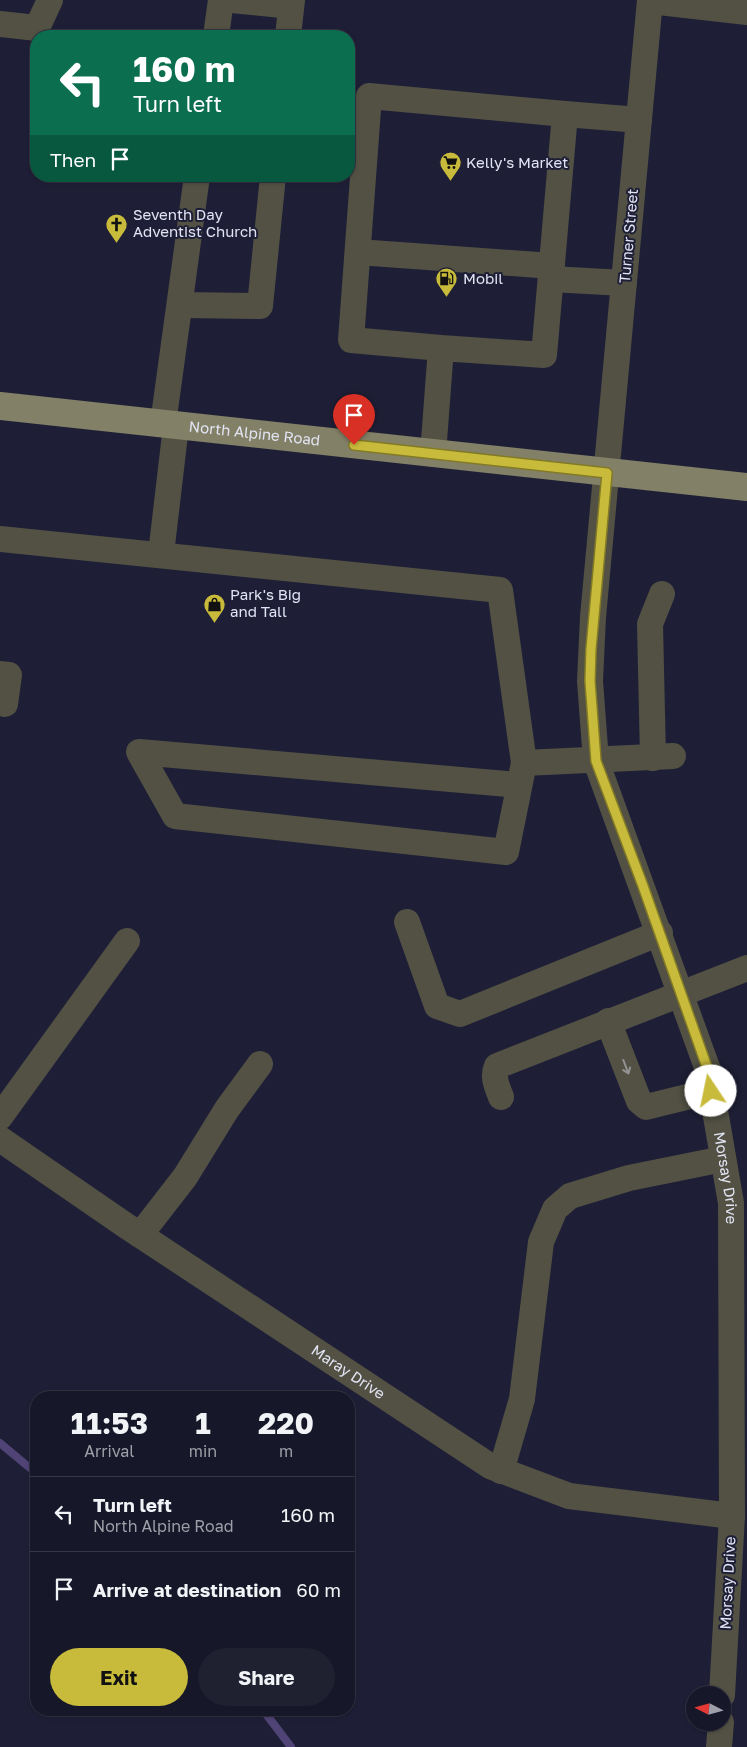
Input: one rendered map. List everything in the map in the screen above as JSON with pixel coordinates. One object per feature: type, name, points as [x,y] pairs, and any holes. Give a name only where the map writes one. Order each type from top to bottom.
[{"type":"main road","name":"North Alpine Road","points":[[0,406],[747,487]]},
{"type":"street","points":[[0,24],[37,28],[50,0]]},
{"type":"street","points":[[217,30],[221,0]]},
{"type":"street","points":[[232,0],[291,3],[289,30]]},
{"type":"street","points":[[650,1],[747,12]]},
{"type":"street","name":"Turner Street","points":[[607,473],[650,1]]},
{"type":"street","points":[[565,114],[544,355],[351,340],[369,96],[639,120]]},
{"type":"street","points":[[161,554],[180,305],[196,182]]},
{"type":"street","points":[[180,305],[260,306],[272,182]]},
{"type":"street","points":[[358,252],[624,283]]},
{"type":"street","points":[[433,454],[441,348]]},
{"type":"street","name":"Morsay Drive","points":[[607,473],[592,635],[590,681],[596,761],[660,933],[708,1070],[731,1203],[732,1516],[723,1686]]},
{"type":"street","points":[[0,539],[500,590],[521,774],[506,852],[175,816],[139,752],[521,774],[596,761],[663,757],[650,624],[662,594]]},
{"type":"street","points":[[0,674],[9,675],[5,704],[0,703]]},
{"type":"street","points":[[407,922],[437,1006],[460,1014],[660,933]]},
{"type":"street","points":[[0,1117],[127,941]]},
{"type":"street","points":[[501,1097],[494,1072],[498,1066],[681,992],[747,968]]},
{"type":"street","points":[[608,1022],[639,1101],[646,1107],[711,1091]]},
{"type":"street","points":[[140,1235],[185,1177],[227,1109],[260,1064]]},
{"type":"street","name":"Maray Drive","points":[[0,1139],[140,1235],[470,1453],[502,1471],[569,1496],[732,1516]]},
{"type":"street","points":[[502,1471],[522,1399],[541,1242],[555,1209],[570,1196],[620,1180],[723,1158]]},
{"type":"street","points":[[719,1747],[720,1731]]},
{"type":"waterway","points":[[0,1443],[30,1468]]},
{"type":"waterway","points":[[268,1716],[291,1747]]},
{"type":"place","name":"Kelly's Market","points":[[450,182]]},
{"type":"place","name":"Seventh Day Adventist Church","points":[[117,243]]},
{"type":"place","name":"Mobil","points":[[447,298]]},
{"type":"place","name":"Park's Big and Tall","points":[[214,623]]},
{"type":"route","points":[[354,445],[607,473],[591,649],[590,681],[596,761],[643,886],[708,1070],[711,1091]]}]
